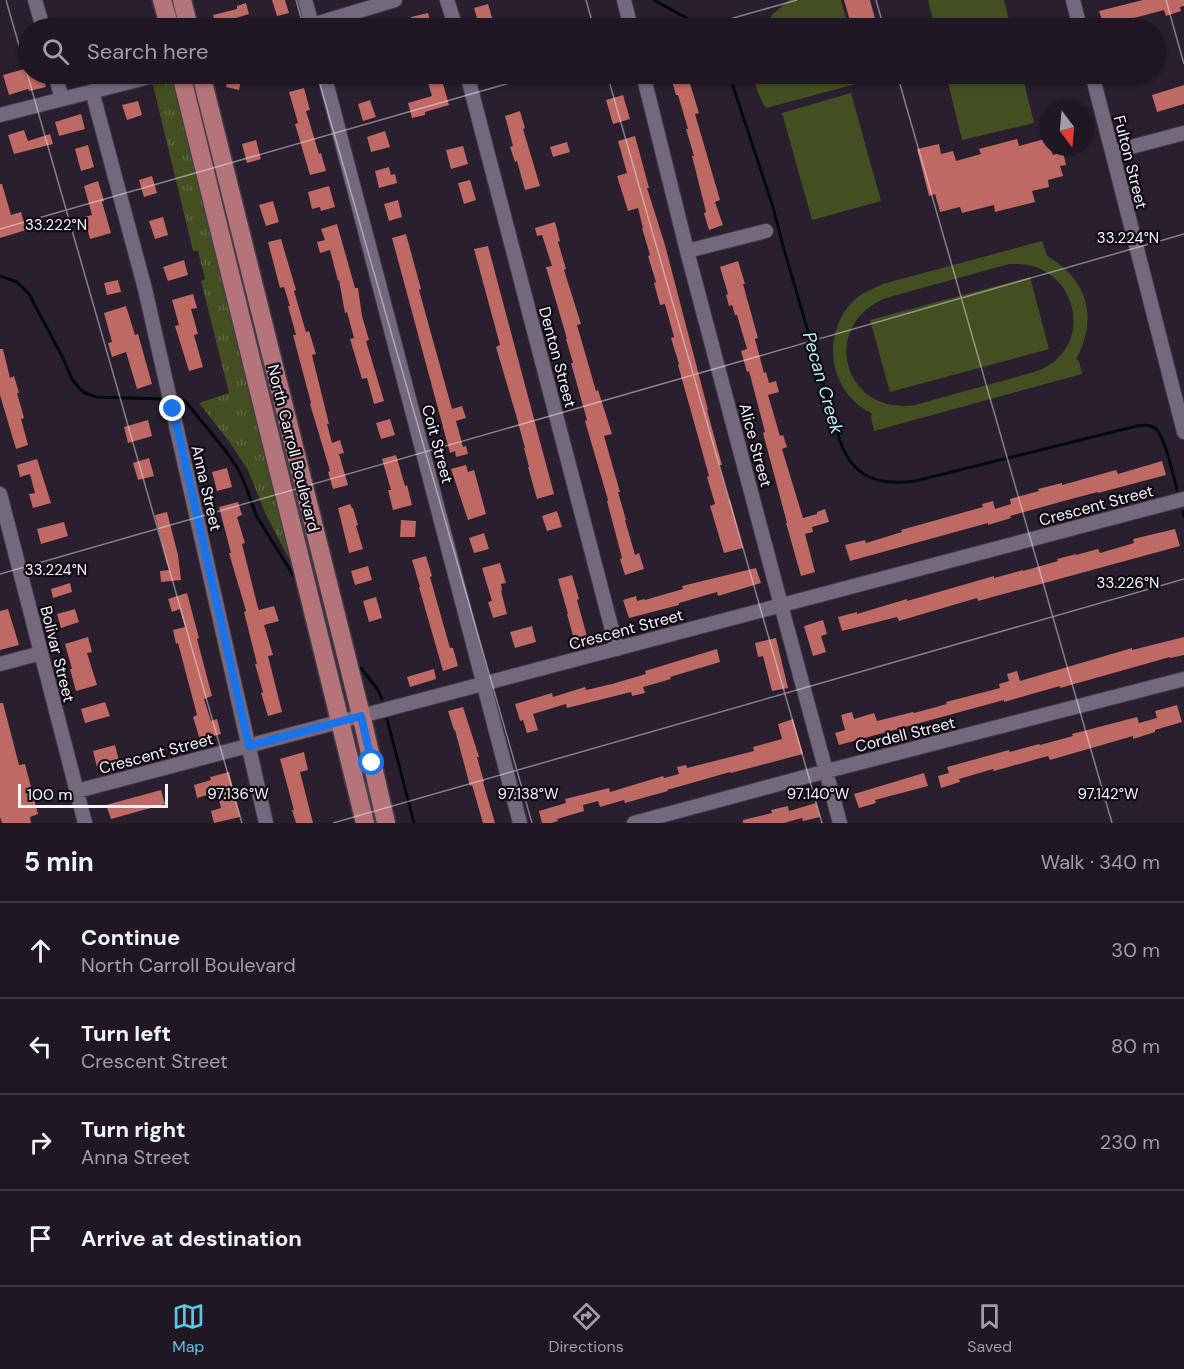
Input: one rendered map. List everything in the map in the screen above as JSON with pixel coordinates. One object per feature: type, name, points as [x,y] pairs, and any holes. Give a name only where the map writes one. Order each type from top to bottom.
[{"type":"main road","points":[[162,0],[167,18]]},
{"type":"main road","points":[[182,0],[186,18]]},
{"type":"main road","name":"North Carroll Boulevard","points":[[183,84],[364,823]]},
{"type":"main road","name":"North Carroll Boulevard","points":[[203,84],[386,823]]},
{"type":"street","points":[[36,0],[40,18]]},
{"type":"street","points":[[305,0],[308,18]]},
{"type":"street","points":[[338,18],[395,0]]},
{"type":"street","points":[[447,0],[453,18]]},
{"type":"street","points":[[624,0],[628,18]]},
{"type":"street","points":[[1073,0],[1078,18]]},
{"type":"street","points":[[58,84],[62,99]]},
{"type":"street","points":[[0,115],[120,84]]},
{"type":"street","name":"Coit Street","points":[[327,84],[520,823]]},
{"type":"street","name":"Denton Street","points":[[470,84],[616,649]]},
{"type":"street","name":"Alice Street","points":[[645,84],[687,251],[840,823]]},
{"type":"street","name":"Fulton Street","points":[[1095,84],[1184,432]]},
{"type":"street","name":"Anna Street","points":[[92,91],[147,300],[266,823]]},
{"type":"street","points":[[1112,152],[1184,134]]},
{"type":"street","points":[[687,251],[766,231]]},
{"type":"street","name":"Bolivar Street","points":[[0,494],[85,823]]},
{"type":"street","name":"Crescent Street","points":[[76,791],[1184,499]]},
{"type":"street","points":[[0,663],[41,653]]},
{"type":"street","name":"Cordell Street","points":[[634,823],[1184,679]]},
{"type":"green space","points":[[789,0],[841,0],[846,18],[770,18]]},
{"type":"green space","points":[[928,0],[1004,0],[1008,18],[932,18]]},
{"type":"green space","points":[[153,84],[176,84],[292,560],[266,515],[248,470],[199,403],[229,393],[201,281],[205,279],[198,251],[193,251]]},
{"type":"green space","points":[[755,84],[856,84],[766,108]]},
{"type":"green space","points":[[948,84],[1024,84],[1034,123],[962,140]]},
{"type":"green space","points":[[851,93],[881,201],[812,220],[782,113]]},
{"type":"green space","points":[[1042,241],[1047,256],[1072,276],[1085,300],[1087,328],[1076,359],[1079,361],[1082,374],[874,431],[872,414],[852,399],[840,381],[833,354],[837,327],[851,303],[862,294],[883,284]],"holes":[[[1009,264],[1029,265],[1046,272],[1066,292],[1074,319],[1072,333],[1067,346],[1053,363],[1034,372],[915,405],[891,405],[871,397],[857,383],[848,366],[847,347],[852,328],[865,311],[886,298]]]},
{"type":"green space","points":[[1030,277],[1049,349],[890,392],[870,320]]},
{"type":"building","points":[[272,0],[285,0],[289,13],[277,16]]},
{"type":"building","points":[[844,0],[870,0],[875,18],[849,18]]},
{"type":"building","points":[[1143,0],[1184,0],[1184,6],[1180,7],[1181,11],[1166,16],[1164,10],[1134,18],[1101,18],[1099,11]]},
{"type":"building","points":[[246,3],[249,14],[236,18],[214,18],[213,15],[237,9],[237,6]]},
{"type":"building","points":[[488,4],[492,18],[477,18],[474,8]]},
{"type":"building","points":[[428,13],[429,18],[411,18]]},
{"type":"building","points":[[18,71],[18,84],[45,84],[46,87],[29,91],[28,89],[9,95],[3,75]]},
{"type":"building","points":[[227,84],[240,84],[239,90],[226,87]]},
{"type":"building","points":[[428,84],[443,84],[449,105],[412,118],[408,103],[432,96]]},
{"type":"building","points":[[673,84],[690,84],[699,113],[695,114],[720,200],[715,202],[723,225],[709,230],[692,156],[694,156],[686,129],[688,129],[678,95],[676,95]]},
{"type":"building","points":[[1184,85],[1184,104],[1157,112],[1152,95]]},
{"type":"building","points":[[304,88],[310,110],[306,111],[326,171],[310,175],[295,124],[298,123],[289,92]]},
{"type":"building","points":[[623,95],[630,119],[613,124],[606,100]]},
{"type":"building","points":[[370,100],[376,117],[363,121],[358,104]]},
{"type":"building","points":[[138,101],[142,115],[127,120],[122,105]]},
{"type":"building","points":[[520,111],[540,186],[525,190],[517,161],[515,162],[510,147],[513,146],[505,116]]},
{"type":"building","points":[[81,114],[85,129],[59,136],[55,122]]},
{"type":"building","points":[[24,130],[28,141],[50,134],[53,144],[14,154],[8,135]]},
{"type":"building","points":[[385,131],[390,147],[371,152],[367,137]]},
{"type":"building","points":[[635,136],[722,465],[719,465],[743,548],[724,553],[710,506],[715,504],[707,477],[709,476],[671,338],[674,337],[665,304],[660,305],[654,283],[656,282],[638,208],[628,211],[617,176],[627,173],[618,141]]},
{"type":"building","points":[[1017,139],[1019,146],[1040,140],[1040,156],[1064,156],[1066,165],[1060,166],[1063,176],[1048,180],[1049,187],[1032,191],[1035,202],[995,212],[994,205],[962,213],[960,207],[940,212],[935,194],[929,196],[917,149],[939,144],[941,154],[953,151],[956,161],[981,154],[979,149]]},
{"type":"building","points":[[256,140],[261,159],[247,163],[242,144]]},
{"type":"building","points":[[567,142],[570,152],[553,157],[550,147]]},
{"type":"building","points":[[88,145],[94,167],[81,171],[75,149]]},
{"type":"building","points":[[463,146],[468,164],[451,169],[446,150]]},
{"type":"building","points":[[389,167],[391,175],[395,174],[397,183],[379,188],[375,171]]},
{"type":"building","points":[[152,176],[157,193],[144,197],[139,180]]},
{"type":"building","points":[[470,180],[476,200],[464,204],[458,183]]},
{"type":"building","points":[[98,181],[111,233],[90,239],[84,217],[92,215],[84,186]]},
{"type":"building","points":[[0,184],[2,184],[11,215],[21,212],[26,230],[0,238]]},
{"type":"building","points":[[329,186],[335,207],[321,211],[320,207],[312,209],[308,192]]},
{"type":"building","points":[[398,200],[402,217],[389,221],[384,204]]},
{"type":"building","points":[[273,201],[279,222],[266,226],[259,205]]},
{"type":"building","points":[[163,217],[168,235],[155,239],[149,221]]},
{"type":"building","points":[[555,222],[566,269],[564,270],[581,324],[577,325],[596,391],[598,390],[612,434],[604,436],[620,492],[618,492],[625,520],[635,555],[639,553],[644,569],[625,575],[608,500],[585,421],[587,420],[571,363],[573,363],[567,339],[546,267],[552,266],[542,235],[537,236],[535,228]]},
{"type":"building","points":[[337,224],[355,288],[358,288],[362,316],[369,340],[366,341],[384,401],[374,404],[367,378],[362,379],[350,339],[354,338],[347,312],[345,313],[339,280],[330,250],[320,253],[317,242],[325,240],[321,229]]},
{"type":"building","points":[[406,234],[452,409],[462,406],[466,418],[456,421],[463,447],[466,446],[468,454],[456,457],[455,451],[450,453],[392,238]]},
{"type":"building","points":[[281,239],[306,332],[309,331],[316,354],[312,355],[332,443],[340,440],[344,453],[339,454],[348,485],[333,489],[293,335],[296,335],[288,306],[290,306],[284,287],[280,288],[268,242]]},
{"type":"building","points":[[488,246],[554,494],[537,499],[496,347],[500,345],[474,249]]},
{"type":"building","points":[[184,260],[188,275],[168,281],[163,267]]},
{"type":"building","points":[[738,261],[758,338],[755,339],[764,373],[766,372],[769,383],[776,381],[779,392],[768,395],[780,436],[783,435],[787,447],[782,449],[803,518],[825,509],[829,522],[812,527],[813,532],[805,534],[815,572],[801,576],[749,371],[747,372],[741,351],[747,349],[737,315],[732,305],[729,306],[720,267]]},
{"type":"building","points":[[118,280],[121,292],[107,295],[104,283]]},
{"type":"building","points":[[193,294],[197,308],[191,309],[198,334],[194,335],[203,367],[189,371],[175,326],[179,325],[172,300]]},
{"type":"building","points":[[126,306],[135,335],[138,334],[152,384],[137,389],[126,352],[112,357],[108,343],[112,342],[104,313]]},
{"type":"building","points":[[0,349],[3,349],[10,378],[14,376],[24,418],[21,419],[28,445],[16,449],[0,395]]},
{"type":"building","points":[[390,419],[395,435],[381,439],[376,423]]},
{"type":"building","points":[[148,420],[152,436],[128,443],[124,427]]},
{"type":"building","points":[[396,455],[412,505],[393,510],[388,490],[391,490],[382,459]]},
{"type":"building","points":[[149,458],[154,476],[138,480],[133,463]]},
{"type":"building","points":[[37,459],[51,503],[33,508],[29,494],[35,493],[30,474],[20,477],[17,465]]},
{"type":"building","points":[[1162,461],[1166,475],[1010,516],[1011,518],[988,525],[988,523],[850,561],[845,545],[865,540],[866,543],[902,532],[901,530],[983,507],[982,504],[993,501],[995,509],[1011,504],[1010,499],[1039,491],[1038,489],[1116,470],[1118,474]]},
{"type":"building","points":[[466,465],[468,472],[474,470],[486,514],[468,520],[451,469]]},
{"type":"building","points":[[227,468],[232,487],[217,491],[212,472]]},
{"type":"building","points":[[238,502],[242,515],[237,517],[245,543],[242,544],[258,608],[259,610],[274,606],[279,621],[264,625],[273,655],[268,656],[282,712],[268,716],[244,612],[246,611],[229,553],[231,553],[219,507]]},
{"type":"building","points":[[350,504],[358,525],[356,526],[363,549],[349,553],[338,508]]},
{"type":"building","points":[[557,511],[562,527],[547,531],[542,516]]},
{"type":"building","points":[[167,512],[178,555],[181,580],[161,582],[160,571],[169,570],[155,515]]},
{"type":"building","points":[[401,520],[416,521],[415,537],[400,537]]},
{"type":"building","points":[[64,522],[68,536],[41,544],[37,529]]},
{"type":"building","points":[[1175,529],[1180,546],[978,601],[977,598],[899,621],[897,617],[842,631],[838,617],[857,612],[857,614],[907,599],[907,601],[994,576],[994,578],[1023,571],[1076,554],[1098,549],[1100,553],[1134,543],[1133,539]]},
{"type":"building","points":[[484,533],[489,549],[474,553],[469,538]]},
{"type":"building","points":[[426,556],[450,648],[453,648],[458,666],[443,671],[412,560]]},
{"type":"building","points":[[500,563],[506,583],[501,584],[501,591],[507,614],[493,618],[488,602],[492,601],[482,568]]},
{"type":"building","points":[[368,566],[372,580],[355,585],[351,571]]},
{"type":"building","points":[[756,568],[761,583],[718,596],[717,592],[629,618],[623,600],[636,596],[637,601],[645,600],[683,589],[682,586]]},
{"type":"building","points":[[572,575],[588,640],[575,643],[558,579]]},
{"type":"building","points":[[70,583],[72,592],[53,598],[51,589]]},
{"type":"building","points":[[187,593],[212,696],[204,699],[211,721],[217,719],[221,734],[200,740],[193,717],[197,715],[173,630],[185,627],[180,609],[172,612],[168,599]]},
{"type":"building","points":[[376,597],[382,618],[369,622],[363,601]]},
{"type":"building","points":[[8,609],[19,645],[0,650],[0,611]]},
{"type":"building","points":[[75,609],[79,622],[61,628],[57,614]]},
{"type":"building","points":[[823,620],[827,634],[821,636],[826,652],[813,656],[804,626]]},
{"type":"building","points":[[532,626],[536,642],[515,648],[510,632]]},
{"type":"building","points":[[88,637],[92,652],[87,653],[97,685],[76,691],[65,644]]},
{"type":"building","points":[[1184,637],[1184,655],[1004,702],[1004,700],[839,745],[835,733],[845,730],[841,715],[852,712],[854,719],[874,713],[877,721],[914,713],[1000,688],[999,684],[1009,681],[1007,674],[1017,671],[1020,681],[1132,648],[1132,650]]},
{"type":"building","points":[[776,638],[788,688],[772,691],[763,656],[758,657],[755,643]]},
{"type":"building","points":[[717,649],[720,662],[643,687],[645,693],[632,696],[631,692],[567,708],[566,704],[533,714],[538,730],[527,733],[523,720],[520,721],[515,704],[552,693],[553,697],[585,687],[586,690],[612,684],[646,674],[645,671]]},
{"type":"building","points":[[434,669],[436,679],[410,687],[407,677]]},
{"type":"building","points":[[105,702],[110,716],[85,723],[81,709]]},
{"type":"building","points":[[0,703],[3,703],[19,765],[25,764],[38,814],[30,817],[31,823],[2,823],[0,817]]},
{"type":"building","points":[[1177,705],[1182,722],[1155,730],[1155,732],[1133,739],[1133,736],[1050,760],[1048,756],[994,771],[993,769],[959,779],[960,782],[941,788],[938,776],[949,773],[947,767],[1009,750],[1010,752],[1040,745],[1137,717],[1139,723],[1157,718],[1155,711]]},
{"type":"building","points":[[463,707],[479,757],[477,757],[483,782],[495,823],[483,823],[448,711]]},
{"type":"building","points":[[793,719],[803,754],[730,772],[625,803],[624,800],[600,807],[598,801],[583,805],[584,811],[551,823],[542,823],[539,811],[566,803],[565,799],[609,788],[610,792],[663,776],[664,778],[679,774],[677,767],[686,765],[687,768],[754,751],[753,747],[782,739],[778,724]]},
{"type":"building","points":[[115,745],[119,761],[97,767],[93,751]]},
{"type":"building","points":[[304,752],[308,770],[300,772],[313,823],[296,823],[280,759]]},
{"type":"building","points":[[229,772],[240,817],[214,823],[211,811],[221,808],[217,792],[197,798],[194,785],[211,780],[210,777]]},
{"type":"building","points":[[924,773],[928,786],[875,800],[876,803],[859,808],[854,794]]},
{"type":"building","points":[[161,790],[165,804],[111,819],[106,805]]},
{"type":"building","points":[[816,803],[820,817],[803,821],[802,818],[784,823],[743,823],[743,820],[772,813],[771,810],[788,806],[789,811]]},
{"type":"waterway","name":"Pecan Creek","points":[[654,0],[686,18]]},
{"type":"waterway","name":"Pecan Creek","points":[[732,84],[773,207],[840,441],[852,464],[869,477],[879,480],[915,481],[1146,425],[1156,429],[1159,433],[1177,490]]},
{"type":"waterway","points":[[0,276],[17,282],[29,294],[72,379],[85,393],[96,397],[163,399]]},
{"type":"waterway","points":[[181,399],[186,402],[238,469],[257,517],[295,578]]},
{"type":"waterway","name":"Pecan Creek","points":[[1183,512],[1184,516]]},
{"type":"waterway","points":[[361,668],[382,699]]},
{"type":"waterway","points":[[387,719],[414,823]]},
{"type":"route","points":[[173,409],[249,746],[361,716],[372,763]]}]
